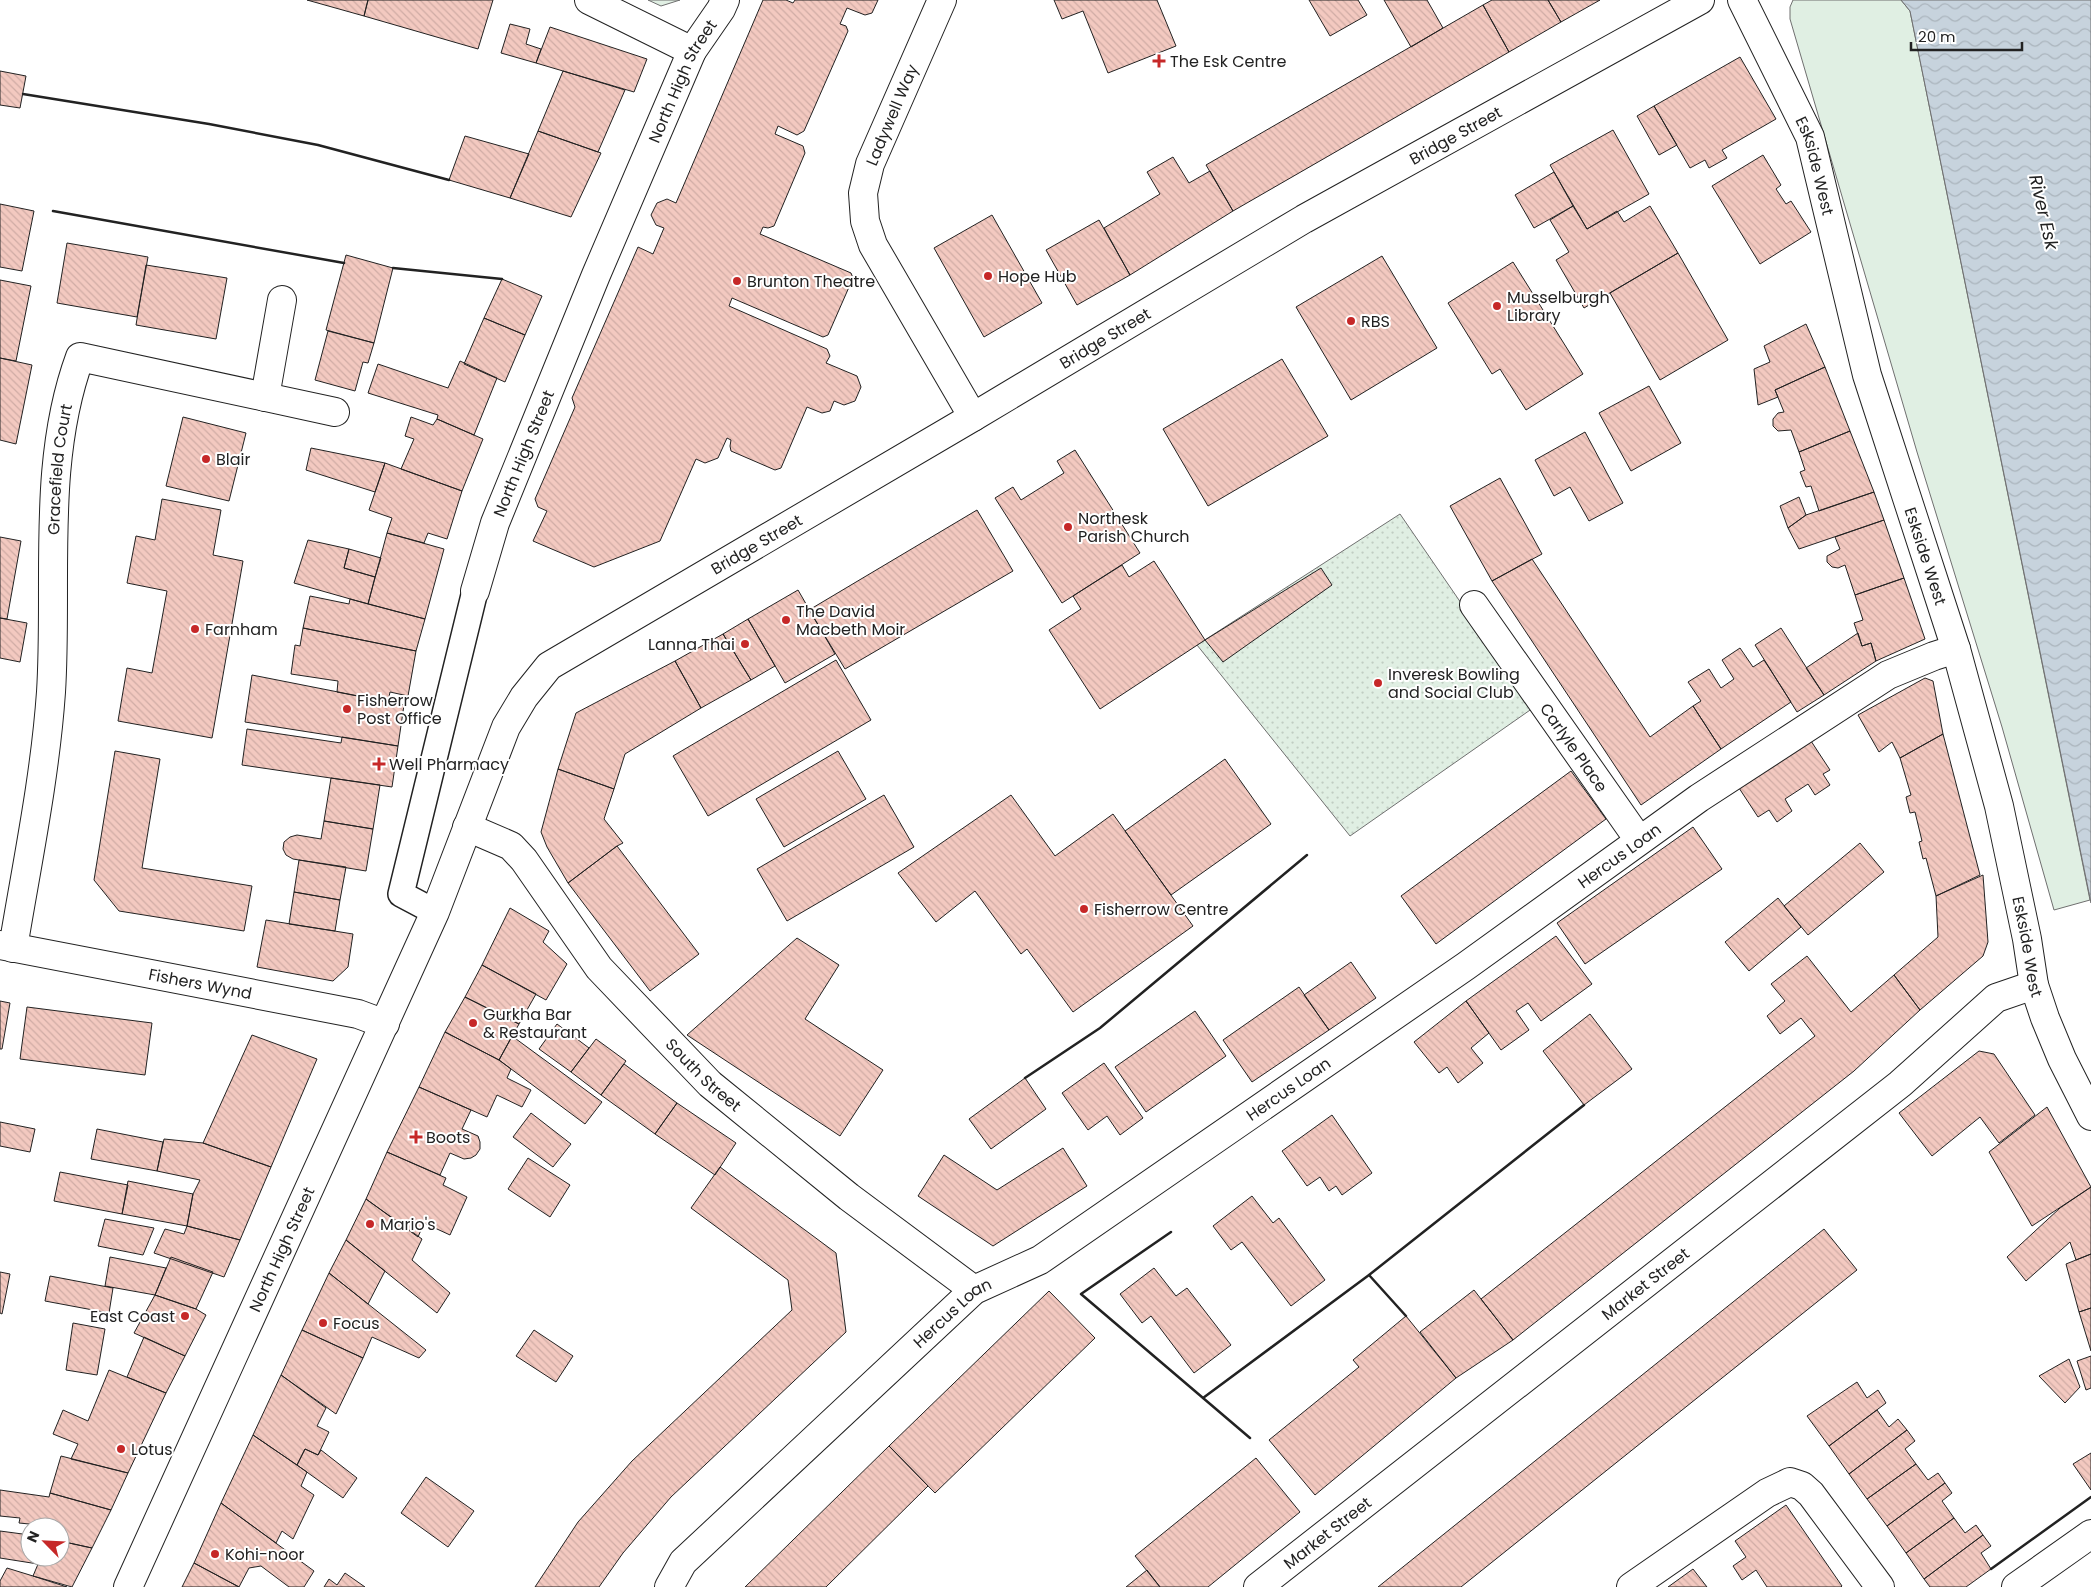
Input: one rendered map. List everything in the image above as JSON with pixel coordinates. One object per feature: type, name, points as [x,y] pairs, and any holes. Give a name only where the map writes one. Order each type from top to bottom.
[{"type":"street","points":[[589,0],[692,51]]},
{"type":"street","name":"North High Street","points":[[435,912],[401,894],[475,592],[499,514],[596,276],[692,51],[725,0]]},
{"type":"street","name":"Ladywell Way","points":[[942,0],[870,164],[863,193],[865,220],[873,245],[973,417]]},
{"type":"street","name":"Bridge Street","points":[[524,697],[549,666],[973,417],[1304,219],[1700,0]]},
{"type":"street","name":"Eskside West","points":[[1742,0],[1810,136],[1867,375],[1956,649],[1999,806],[2027,939],[2034,985],[2058,1051],[2091,1116]]},
{"type":"street","points":[[265,397],[282,300]]},
{"type":"street","name":"Gracefield Court","points":[[42,772],[51,692],[56,471],[70,385],[80,357],[335,412]]},
{"type":"street","name":"Carlyle Place","points":[[1474,605],[1639,840]]},
{"type":"street","name":"Hercus Loan","points":[[669,1587],[683,1562],[974,1290],[1040,1260],[1466,966],[1639,840],[1888,675],[1956,649]]},
{"type":"street","name":"North High Street","points":[[128,1587],[435,912],[506,727],[524,697]]},
{"type":"street","name":"Fishers Wynd","points":[[42,772],[7,946],[358,1014],[385,1024]]},
{"type":"street","name":"South Street","points":[[467,827],[511,846],[524,860],[599,968],[710,1084],[849,1197],[974,1290]]},
{"type":"street","name":"Market Street","points":[[1258,1587],[1900,1084],[1996,998],[2034,985]]},
{"type":"street","points":[[1631,1587],[1767,1493],[1790,1482],[1802,1486],[1811,1494],[1880,1587]]},
{"type":"street","points":[[2016,1587],[2091,1534]]},
{"type":"green space","points":[[648,0],[680,0],[661,6]]},
{"type":"green space","points":[[1793,0],[1901,0],[1910,11],[2090,900],[2054,910],[2002,727],[1917,452],[1790,19],[1790,7]]},
{"type":"green space","name":"Inveresk Bowling and Social Club","points":[[1400,514],[1533,708],[1350,836],[1197,645]]},
{"type":"water","name":"River Esk","points":[[1901,0],[2091,0],[2091,903],[1910,11]]},
{"type":"building","points":[[307,0],[368,0],[364,16]]},
{"type":"building","points":[[368,0],[493,0],[478,49],[364,16]]},
{"type":"building","name":"Brunton Theatre","points":[[763,0],[786,0],[793,3],[795,0],[878,0],[872,13],[865,15],[847,8],[840,24],[846,26],[848,31],[804,131],[797,135],[778,126],[775,134],[803,146],[805,153],[774,226],[763,227],[760,234],[851,273],[853,278],[828,335],[823,337],[732,298],[729,306],[827,349],[830,356],[826,363],[857,376],[861,387],[855,401],[844,405],[834,401],[830,411],[822,413],[807,407],[781,468],[775,470],[731,451],[731,440],[727,438],[718,458],[705,463],[696,459],[660,541],[594,567],[533,541],[547,511],[538,507],[535,499],[575,407],[572,398],[638,247],[653,254],[664,228],[656,225],[651,215],[657,203],[667,199],[676,203]]},
{"type":"building","points":[[1054,0],[1157,0],[1176,46],[1108,73],[1083,11],[1062,19]]},
{"type":"building","points":[[1309,0],[1358,0],[1367,15],[1330,36]]},
{"type":"building","points":[[1384,0],[1427,0],[1443,28],[1411,47]]},
{"type":"building","points":[[1492,0],[1548,0],[1561,22],[1509,52],[1483,5]]},
{"type":"building","points":[[1548,0],[1600,0],[1561,22]]},
{"type":"building","points":[[1483,5],[1509,52],[1233,211],[1206,165]]},
{"type":"building","points":[[510,24],[530,29],[526,44],[541,49],[536,63],[501,53]]},
{"type":"building","points":[[550,27],[647,59],[634,92],[536,63]]},
{"type":"building","points":[[1740,57],[1776,119],[1722,150],[1727,158],[1709,168],[1705,160],[1690,168],[1654,106]]},
{"type":"building","points":[[0,71],[26,76],[20,108],[0,105]]},
{"type":"building","points":[[563,71],[625,90],[598,152],[538,131]]},
{"type":"building","points":[[1654,106],[1677,145],[1659,155],[1637,116]]},
{"type":"building","points":[[1613,130],[1649,194],[1587,229],[1550,165]]},
{"type":"building","points":[[538,131],[601,153],[571,217],[510,198]]},
{"type":"building","points":[[465,136],[529,154],[510,198],[449,180]]},
{"type":"building","points":[[1763,155],[1781,185],[1776,189],[1786,204],[1791,201],[1811,232],[1760,264],[1712,186]]},
{"type":"building","points":[[1173,157],[1189,183],[1210,171],[1233,211],[1130,275],[1104,228],[1160,194],[1147,172]]},
{"type":"building","points":[[1554,172],[1573,206],[1534,228],[1515,195]]},
{"type":"building","points":[[0,204],[34,211],[22,271],[0,267]]},
{"type":"building","points":[[1573,206],[1587,229],[1617,211],[1624,222],[1650,206],[1678,253],[1584,308],[1556,260],[1569,252],[1550,220]]},
{"type":"building","name":"Hope Hub","points":[[992,215],[1042,303],[984,337],[934,248]]},
{"type":"building","points":[[1099,220],[1130,275],[1077,305],[1046,250]]},
{"type":"building","points":[[67,243],[148,257],[137,317],[57,303]]},
{"type":"building","points":[[1678,253],[1728,340],[1660,380],[1610,293]]},
{"type":"building","points":[[346,255],[393,268],[374,343],[326,330]]},
{"type":"building","points":[[1382,256],[1437,348],[1351,400],[1296,307]]},
{"type":"building","points":[[1513,262],[1583,374],[1526,410],[1500,369],[1492,374],[1448,303]]},
{"type":"building","points":[[146,265],[227,278],[216,339],[136,325]]},
{"type":"building","points":[[502,279],[542,296],[525,335],[484,318]]},
{"type":"building","points":[[0,280],[31,286],[16,361],[0,358]]},
{"type":"building","points":[[484,318],[525,335],[505,382],[464,364]]},
{"type":"building","points":[[1806,324],[1825,367],[1775,390],[1778,397],[1758,405],[1754,369],[1770,362],[1764,346]]},
{"type":"building","points":[[328,331],[374,343],[368,363],[363,362],[355,391],[315,380]]},
{"type":"building","points":[[0,358],[32,365],[16,444],[0,440]]},
{"type":"building","points":[[1282,359],[1328,436],[1208,506],[1163,429]]},
{"type":"building","points":[[460,361],[497,378],[474,435],[437,419],[438,415],[368,393],[378,364],[448,388]]},
{"type":"building","points":[[1825,367],[1850,431],[1799,452],[1791,430],[1778,431],[1773,426],[1773,419],[1778,413],[1784,412],[1775,390]]},
{"type":"building","points":[[1649,386],[1681,443],[1631,471],[1599,413]]},
{"type":"building","name":"Blair","points":[[183,417],[246,433],[229,501],[166,486]]},
{"type":"building","points":[[411,417],[433,425],[437,419],[483,439],[462,491],[401,469],[414,439],[405,436]]},
{"type":"building","points":[[1850,431],[1874,492],[1819,511],[1811,486],[1806,487],[1800,472],[1805,470],[1799,452]]},
{"type":"building","points":[[1585,432],[1623,503],[1589,521],[1570,487],[1554,496],[1535,460]]},
{"type":"building","points":[[311,448],[385,463],[375,492],[306,470]]},
{"type":"building","name":"Northesk Parish Church","points":[[1075,450],[1140,553],[1062,603],[995,498],[1013,487],[1021,500],[1064,473],[1057,461]]},
{"type":"building","points":[[385,463],[462,491],[447,539],[428,533],[424,543],[387,533],[392,518],[369,510]]},
{"type":"building","points":[[1500,478],[1542,554],[1492,581],[1450,506]]},
{"type":"building","points":[[1874,492],[1884,520],[1799,549],[1788,528],[1806,515]]},
{"type":"building","points":[[1799,497],[1806,515],[1788,528],[1780,506]]},
{"type":"building","name":"Farnham","points":[[162,499],[221,510],[213,555],[243,561],[212,738],[118,721],[127,668],[152,673],[167,591],[127,583],[136,536],[155,540]]},
{"type":"building","points":[[977,510],[1013,571],[845,669],[809,610]]},
{"type":"building","points":[[1884,520],[1904,578],[1855,595],[1845,565],[1838,568],[1832,567],[1827,562],[1827,556],[1840,549],[1835,537]]},
{"type":"building","points":[[387,533],[444,549],[425,619],[368,604]]},
{"type":"building","points":[[0,537],[21,541],[7,619],[0,618]]},
{"type":"building","points":[[308,540],[349,549],[344,568],[375,577],[368,604],[294,583]]},
{"type":"building","points":[[349,549],[381,558],[375,577],[344,568]]},
{"type":"building","points":[[1532,559],[1650,737],[1693,706],[1721,749],[1641,805],[1492,581]]},
{"type":"building","points":[[1154,561],[1205,640],[1100,709],[1049,630],[1081,609],[1073,596],[1122,565],[1129,577]]},
{"type":"building","points":[[1321,568],[1332,585],[1223,662],[1205,640]]},
{"type":"building","points":[[1904,578],[1925,639],[1876,661],[1871,643],[1862,646],[1854,623],[1863,620],[1855,595]]},
{"type":"building","points":[[798,590],[835,654],[785,683],[748,619]]},
{"type":"building","points":[[310,596],[349,604],[350,599],[425,619],[416,651],[303,628]]},
{"type":"building","points":[[0,618],[27,623],[20,662],[0,658]]},
{"type":"building","points":[[748,619],[775,666],[751,680],[723,634]]},
{"type":"building","points":[[303,628],[416,651],[408,696],[390,692],[388,702],[337,692],[338,681],[291,674],[295,645],[300,646]]},
{"type":"building","points":[[1781,628],[1824,695],[1797,712],[1755,645]]},
{"type":"building","points":[[1858,633],[1862,646],[1871,643],[1876,661],[1824,695],[1806,668]]},
{"type":"building","points":[[723,634],[751,680],[701,708],[675,661]]},
{"type":"building","points":[[1740,648],[1753,667],[1764,660],[1791,702],[1721,749],[1693,706],[1701,701],[1688,682],[1709,669],[1721,688],[1734,679],[1722,660]]},
{"type":"building","points":[[836,660],[871,720],[708,816],[673,756]]},
{"type":"building","points":[[675,661],[701,708],[625,754],[614,789],[558,769],[576,713]]},
{"type":"building","points":[[252,675],[404,705],[398,746],[245,722]]},
{"type":"building","points":[[1925,678],[1933,681],[1943,734],[1900,758],[1892,742],[1879,752],[1858,715]]},
{"type":"building","points":[[247,729],[341,743],[342,737],[398,746],[392,787],[242,765]]},
{"type":"building","points":[[1943,734],[1980,875],[1936,896],[1926,858],[1923,859],[1919,842],[1922,841],[1915,812],[1910,813],[1906,797],[1911,795],[1900,758]]},
{"type":"building","points":[[1811,741],[1830,770],[1823,774],[1830,785],[1815,795],[1808,784],[1785,799],[1792,811],[1777,822],[1769,810],[1758,817],[1739,788]]},
{"type":"building","points":[[115,751],[160,759],[142,868],[252,886],[244,931],[119,911],[94,880]]},
{"type":"building","points":[[838,751],[866,799],[784,847],[756,799]]},
{"type":"building","points":[[1225,759],[1271,824],[1171,895],[1125,831]]},
{"type":"building","points":[[558,769],[614,789],[604,819],[623,843],[568,883],[547,847],[541,832]]},
{"type":"building","points":[[1571,771],[1606,819],[1436,944],[1401,896]]},
{"type":"building","points":[[331,778],[380,785],[373,829],[324,821]]},
{"type":"building","points":[[884,795],[914,847],[787,921],[757,869]]},
{"type":"building","name":"Fisherrow Centre","points":[[1011,795],[1055,856],[1113,814],[1193,926],[1073,1012],[1027,949],[1021,954],[975,891],[936,922],[898,873]]},
{"type":"building","points":[[324,821],[373,829],[366,871],[293,859],[286,855],[283,849],[284,842],[290,837],[297,835],[321,839]]},
{"type":"building","points":[[1693,827],[1722,869],[1585,964],[1557,923]]},
{"type":"building","points":[[1860,843],[1884,872],[1808,935],[1784,906]]},
{"type":"building","points":[[617,846],[699,954],[650,991],[568,883]]},
{"type":"building","points":[[299,860],[346,867],[340,900],[294,892]]},
{"type":"building","points":[[1983,875],[1988,942],[1983,956],[1920,1010],[1894,975],[1938,937],[1936,896]]},
{"type":"building","points":[[294,892],[340,900],[335,931],[289,924]]},
{"type":"building","points":[[1778,898],[1801,927],[1749,971],[1725,942]]},
{"type":"building","points":[[510,908],[549,931],[543,942],[567,964],[546,1000],[482,965]]},
{"type":"building","points":[[266,920],[353,934],[348,967],[333,981],[257,967]]},
{"type":"building","points":[[1556,936],[1592,984],[1541,1021],[1528,1003],[1516,1011],[1529,1030],[1501,1050],[1466,1001]]},
{"type":"building","points":[[797,938],[839,965],[805,1019],[883,1070],[840,1136],[687,1035]]},
{"type":"building","points":[[1807,956],[1851,1012],[1894,975],[1920,1010],[1854,1071],[1513,1340],[1481,1299],[1815,1036],[1801,1018],[1780,1034],[1767,1016],[1785,1001],[1771,984]]},
{"type":"building","points":[[1351,962],[1376,998],[1329,1030],[1304,995]]},
{"type":"building","points":[[482,965],[536,994],[519,1024],[465,997]]},
{"type":"building","points":[[1299,987],[1329,1030],[1252,1082],[1223,1040]]},
{"type":"building","points":[[465,997],[519,1024],[499,1060],[445,1032]]},
{"type":"building","points":[[0,1001],[10,1003],[2,1049],[0,1049]]},
{"type":"building","points":[[1466,1001],[1489,1033],[1471,1048],[1483,1063],[1458,1083],[1447,1067],[1439,1073],[1414,1042]]},
{"type":"building","points":[[27,1007],[152,1023],[145,1075],[20,1059]]},
{"type":"building","points":[[1195,1011],[1226,1056],[1146,1112],[1115,1067]]},
{"type":"building","points":[[1590,1014],[1632,1069],[1584,1105],[1543,1051]]},
{"type":"building","points":[[557,1024],[589,1048],[571,1072],[539,1049]]},
{"type":"building","points":[[445,1032],[499,1060],[511,1069],[507,1078],[531,1090],[522,1107],[497,1095],[487,1117],[419,1087]]},
{"type":"building","points":[[252,1035],[317,1059],[271,1167],[203,1143]]},
{"type":"building","points":[[512,1036],[602,1102],[585,1124],[499,1060]]},
{"type":"building","points":[[596,1039],[626,1061],[601,1095],[571,1072]]},
{"type":"building","points":[[1979,1051],[1994,1054],[2035,1115],[1999,1143],[1980,1117],[1932,1156],[1899,1113]]},
{"type":"building","points":[[1104,1063],[1143,1118],[1120,1135],[1107,1116],[1088,1130],[1062,1093]]},
{"type":"building","points":[[624,1064],[677,1103],[655,1134],[601,1095]]},
{"type":"building","points":[[1025,1078],[1046,1109],[991,1149],[969,1119]]},
{"type":"building","points":[[419,1087],[471,1110],[462,1129],[478,1136],[480,1142],[480,1149],[471,1158],[464,1159],[450,1153],[440,1175],[387,1152]]},
{"type":"building","points":[[677,1103],[736,1143],[715,1175],[655,1134]]},
{"type":"building","points":[[2047,1107],[2091,1187],[2032,1226],[1989,1152]]},
{"type":"building","points":[[531,1113],[571,1144],[553,1167],[513,1137]]},
{"type":"building","points":[[1332,1115],[1372,1173],[1342,1195],[1336,1186],[1329,1191],[1320,1177],[1307,1186],[1282,1151]]},
{"type":"building","points":[[0,1122],[35,1129],[30,1152],[0,1146]]},
{"type":"building","points":[[97,1129],[163,1142],[157,1171],[91,1159]]},
{"type":"building","points":[[164,1139],[203,1143],[271,1167],[240,1240],[187,1226],[193,1194],[200,1180],[157,1171]]},
{"type":"building","points":[[1063,1148],[1087,1186],[993,1246],[918,1196],[944,1155],[997,1190]]},
{"type":"building","points":[[387,1152],[446,1178],[443,1185],[467,1197],[450,1235],[424,1223],[418,1237],[366,1199]]},
{"type":"building","points":[[528,1158],[570,1185],[550,1217],[508,1189]]},
{"type":"building","points":[[720,1167],[836,1253],[846,1332],[671,1497],[623,1553],[599,1587],[535,1587],[578,1522],[632,1461],[792,1310],[788,1280],[691,1208]]},
{"type":"building","points":[[60,1172],[128,1185],[122,1214],[54,1201]]},
{"type":"building","points":[[128,1181],[193,1194],[187,1226],[122,1214]]},
{"type":"building","points":[[2091,1187],[2091,1254],[2076,1260],[2070,1242],[2026,1281],[2007,1257],[2060,1208]]},
{"type":"building","points":[[1252,1196],[1273,1223],[1279,1218],[1325,1280],[1291,1306],[1242,1242],[1231,1250],[1213,1226]]},
{"type":"building","points":[[366,1199],[422,1239],[412,1260],[450,1293],[437,1313],[346,1240]]},
{"type":"building","points":[[105,1219],[154,1228],[143,1255],[98,1246]]},
{"type":"building","points":[[187,1226],[240,1240],[224,1277],[154,1253],[165,1229],[184,1234]]},
{"type":"building","points":[[1824,1229],[1857,1270],[1461,1587],[1378,1587]]},
{"type":"building","points":[[346,1240],[385,1271],[368,1304],[329,1273]]},
{"type":"building","points":[[2091,1254],[2091,1308],[2079,1312],[2066,1264]]},
{"type":"building","points":[[110,1257],[166,1268],[155,1295],[105,1286]]},
{"type":"building","points":[[171,1257],[213,1272],[196,1309],[155,1295]]},
{"type":"building","points":[[1154,1268],[1176,1296],[1187,1288],[1231,1345],[1194,1373],[1151,1316],[1142,1323],[1120,1294]]},
{"type":"building","points":[[0,1272],[10,1274],[2,1314],[0,1313]]},
{"type":"building","points":[[329,1273],[426,1350],[419,1358],[372,1337],[363,1358],[302,1330]]},
{"type":"building","points":[[50,1276],[113,1288],[109,1313],[45,1301]]},
{"type":"building","points":[[1474,1290],[1513,1340],[1456,1378],[1420,1332]]},
{"type":"building","points":[[1049,1291],[1095,1338],[935,1493],[889,1446]]},
{"type":"building","points":[[155,1295],[196,1309],[206,1315],[185,1356],[134,1333]]},
{"type":"building","points":[[2091,1308],[2091,1351],[2079,1312]]},
{"type":"building","points":[[1406,1316],[1456,1378],[1315,1495],[1269,1440],[1359,1367],[1353,1360]]},
{"type":"building","points":[[73,1323],[105,1329],[97,1375],[66,1370]]},
{"type":"building","points":[[302,1330],[363,1358],[336,1414],[281,1375]]},
{"type":"building","points":[[534,1330],[573,1356],[556,1382],[516,1356]]},
{"type":"building","points":[[144,1337],[185,1356],[166,1393],[127,1377]]},
{"type":"building","points":[[2091,1356],[2091,1388],[2086,1390],[2077,1361]]},
{"type":"building","points":[[2069,1359],[2080,1387],[2065,1403],[2039,1376]]},
{"type":"building","points":[[109,1370],[166,1393],[128,1473],[71,1459],[78,1444],[53,1434],[63,1410],[88,1421]]},
{"type":"building","points":[[281,1375],[326,1408],[317,1426],[329,1432],[318,1455],[305,1449],[297,1465],[253,1435]]},
{"type":"building","points":[[1857,1382],[1867,1398],[1878,1390],[1886,1403],[1829,1446],[1807,1416]]},
{"type":"building","points":[[1877,1410],[1889,1427],[1898,1419],[1907,1430],[1849,1474],[1829,1446]]},
{"type":"building","points":[[1907,1430],[1915,1441],[1905,1449],[1916,1464],[1867,1499],[1849,1474]]},
{"type":"building","points":[[253,1435],[307,1472],[301,1486],[314,1495],[293,1539],[282,1531],[276,1543],[221,1503]]},
{"type":"building","points":[[889,1446],[928,1486],[826,1587],[745,1587]]},
{"type":"building","points":[[305,1449],[318,1455],[321,1450],[357,1478],[343,1498],[297,1465]]},
{"type":"building","points":[[2091,1453],[2091,1490],[2073,1464]]},
{"type":"building","points":[[61,1456],[128,1473],[111,1510],[50,1493]]},
{"type":"building","points":[[1256,1458],[1300,1512],[1208,1587],[1160,1587],[1135,1556]]},
{"type":"building","points":[[1916,1464],[1928,1480],[1938,1473],[1945,1483],[1887,1526],[1867,1499]]},
{"type":"building","points":[[426,1477],[474,1511],[448,1547],[401,1513]]},
{"type":"building","points":[[1945,1483],[1952,1493],[1942,1501],[1954,1518],[1906,1553],[1887,1526]]},
{"type":"building","points":[[0,1490],[49,1497],[50,1493],[111,1510],[92,1548],[70,1543],[70,1517],[20,1518],[0,1516]]},
{"type":"building","points":[[221,1503],[314,1571],[304,1587],[289,1587],[261,1566],[249,1568],[239,1587],[194,1563]]},
{"type":"building","points":[[1786,1505],[1841,1587],[1767,1587],[1756,1570],[1742,1580],[1733,1566],[1746,1557],[1735,1541]]},
{"type":"building","points":[[1954,1518],[1965,1533],[1976,1525],[1983,1535],[1924,1579],[1906,1553]]},
{"type":"building","points":[[0,1531],[20,1534],[20,1561],[0,1558]]},
{"type":"building","points":[[1983,1535],[1991,1546],[1981,1553],[1991,1569],[1966,1587],[1930,1587],[1924,1579]]},
{"type":"building","points":[[70,1543],[92,1548],[72,1587],[33,1576],[37,1567],[70,1567]]},
{"type":"building","points":[[194,1563],[239,1587],[182,1587]]},
{"type":"building","points":[[7,1568],[67,1587],[0,1587],[0,1581]]},
{"type":"building","points":[[1693,1569],[1707,1587],[1668,1587]]},
{"type":"building","points":[[1147,1570],[1160,1587],[1126,1587]]},
{"type":"building","points":[[345,1573],[365,1587],[324,1587],[329,1579],[337,1585]]},
{"type":"wall","points":[[23,94],[209,124],[318,145],[449,180]]},
{"type":"wall","points":[[53,211],[344,263]]},
{"type":"wall","points":[[393,268],[502,279]]},
{"type":"wall","points":[[1025,1078],[1100,1028],[1307,855]]},
{"type":"wall","points":[[1369,1275],[1584,1105]]},
{"type":"wall","points":[[1171,1232],[1081,1294],[1250,1438]]},
{"type":"wall","points":[[1203,1398],[1369,1275],[1406,1316]]},
{"type":"wall","points":[[1991,1569],[2091,1497]]},
{"type":"place","name":"The Esk Centre","points":[[1159,61]]},
{"type":"place","name":"Hope Hub","points":[[988,276]]},
{"type":"place","name":"Brunton Theatre","points":[[737,281]]},
{"type":"place","name":"Musselburgh Library","points":[[1497,306]]},
{"type":"place","name":"RBS","points":[[1351,321]]},
{"type":"place","name":"Blair","points":[[206,459]]},
{"type":"place","name":"Northesk Parish Church","points":[[1068,527]]},
{"type":"place","name":"The David Macbeth Moir","points":[[786,620]]},
{"type":"place","name":"Farnham","points":[[195,629]]},
{"type":"place","name":"Lanna Thai","points":[[745,644]]},
{"type":"place","name":"Inveresk Bowling and Social Club","points":[[1378,683]]},
{"type":"place","name":"Fisherrow Post Office","points":[[347,709]]},
{"type":"place","name":"Well Pharmacy","points":[[379,764]]},
{"type":"place","name":"Fisherrow Centre","points":[[1084,909]]},
{"type":"place","name":"Gurkha Bar & Restaurant","points":[[473,1023]]},
{"type":"place","name":"Boots","points":[[416,1137]]},
{"type":"place","name":"Mario's","points":[[370,1224]]},
{"type":"place","name":"East Coast","points":[[185,1316]]},
{"type":"place","name":"Focus","points":[[323,1323]]},
{"type":"place","name":"Lotus","points":[[121,1449]]},
{"type":"place","name":"Kohi-noor","points":[[215,1554]]}]
